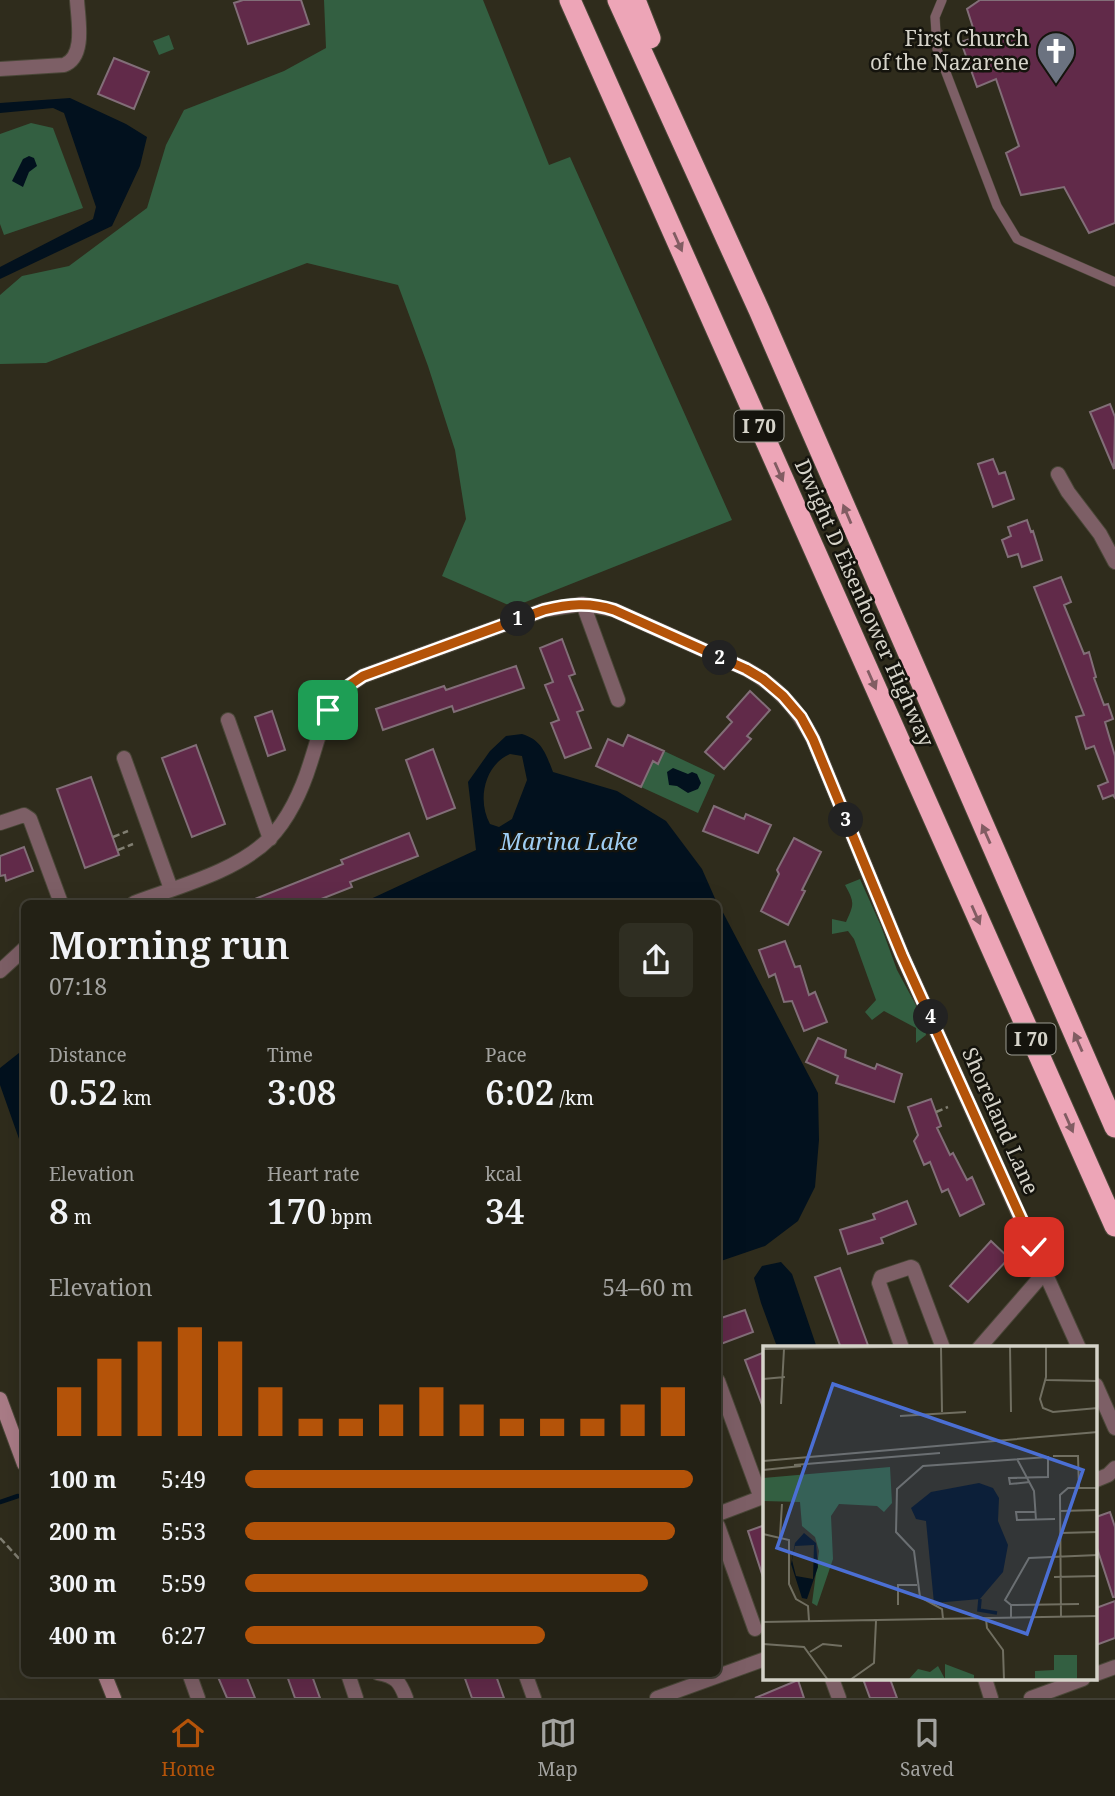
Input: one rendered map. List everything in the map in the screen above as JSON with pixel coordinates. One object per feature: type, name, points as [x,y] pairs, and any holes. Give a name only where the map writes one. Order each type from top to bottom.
[{"type":"highway","points":[[559,0],[659,200]]},
{"type":"highway","name":"Dwight D Eisenhower Highway","points":[[570,0],[1115,1226]]},
{"type":"highway","name":"Dwight D Eisenhower Highway","points":[[618,0],[759,310],[1115,1127]]},
{"type":"highway","points":[[635,0],[759,310]]},
{"type":"main road","points":[[0,1399],[4,1420],[21,1457]]},
{"type":"main road","points":[[106,1677],[114,1698]]},
{"type":"street","points":[[0,69],[66,65],[72,61],[76,57],[78,40],[77,0]]},
{"type":"street","points":[[1058,474],[1068,492],[1100,534],[1115,562]]},
{"type":"street","points":[[142,900],[220,870],[270,839],[299,793],[324,716],[345,688],[363,676],[544,610],[583,604],[618,700]]},
{"type":"street","name":"Shoreland Lane","points":[[583,604],[614,610],[746,669],[774,687],[801,717],[813,739],[902,955],[1078,1346]]},
{"type":"street","points":[[228,720],[270,839]]},
{"type":"street","points":[[124,758],[171,889]]},
{"type":"street","points":[[0,822],[24,815],[30,819],[60,900]]},
{"type":"street","points":[[0,971],[21,952]]},
{"type":"street","points":[[901,1346],[878,1283],[881,1277],[911,1267],[942,1346]]},
{"type":"street","points":[[981,1346],[1045,1272]]},
{"type":"street","points":[[721,1389],[763,1497],[721,1513]]},
{"type":"street","points":[[1098,1390],[1115,1428]]},
{"type":"street","points":[[1098,1479],[1115,1468]]},
{"type":"street","points":[[721,1535],[755,1629]]},
{"type":"street","points":[[657,1698],[685,1693],[763,1660]]},
{"type":"street","points":[[1098,1673],[1115,1667]]},
{"type":"street","points":[[190,1677],[198,1698]]},
{"type":"street","points":[[349,1677],[356,1698]]},
{"type":"street","points":[[393,1677],[398,1681],[406,1698]]},
{"type":"street","points":[[526,1677],[534,1698]]},
{"type":"street","points":[[832,1680],[839,1698]]},
{"type":"street","points":[[985,1680],[991,1698]]},
{"type":"street","points":[[1031,1698],[1080,1680]]},
{"type":"lane","points":[[942,0],[934,17],[937,50],[997,206],[1008,225],[1017,239],[1115,282]]},
{"type":"path","points":[[113,837],[128,831]]},
{"type":"path","points":[[118,850],[133,844]]},
{"type":"path","points":[[936,1112],[948,1107]]},
{"type":"path","points":[[0,1538],[21,1561]]},
{"type":"green space","points":[[324,0],[483,0],[549,165],[570,157],[732,520],[513,607],[442,576],[466,519],[455,450],[398,285],[307,263],[46,363],[0,364],[0,295],[22,276],[69,266],[147,208],[166,145],[184,110],[284,71],[326,48]]},
{"type":"green space","points":[[169,35],[174,49],[159,55],[153,41]]},
{"type":"green space","points":[[31,123],[53,128],[83,208],[4,235],[0,224],[0,134]]},
{"type":"green space","points":[[664,751],[715,775],[698,813],[641,787],[653,761],[658,764]]},
{"type":"green space","points":[[860,879],[897,970],[924,1020],[926,1035],[916,1043],[916,1028],[884,1011],[872,1020],[865,1012],[876,1000],[854,939],[848,931],[832,934],[832,919],[846,922],[852,907],[852,900],[845,885]]},
{"type":"water","points":[[70,98],[126,124],[147,137],[140,166],[112,226],[0,279],[0,267],[93,219],[96,207],[64,113],[53,108],[0,113],[0,103]]},
{"type":"water","points":[[29,156],[34,158],[37,166],[29,172],[23,187],[12,181],[23,159]]},
{"type":"water","name":"Marina Lake","points":[[522,734],[542,748],[553,772],[617,791],[666,821],[702,869],[716,900],[368,900],[476,850],[468,782],[490,751],[506,736]],"holes":[[[510,754],[522,756],[527,780],[512,819],[499,827],[490,824],[484,795],[485,784],[494,766]]]},
{"type":"water","points":[[673,768],[688,774],[697,774],[701,783],[698,789],[688,793],[677,786],[669,785],[667,772]]},
{"type":"water","points":[[721,909],[818,1093],[819,1140],[815,1187],[798,1221],[765,1246],[721,1261]]},
{"type":"water","points":[[21,1051],[21,1144],[0,1085],[0,1068]]},
{"type":"water","points":[[781,1262],[792,1274],[816,1346],[776,1344],[754,1278],[762,1266]]},
{"type":"building","points":[[243,0],[301,0],[309,24],[248,44],[234,3]]},
{"type":"building","points":[[980,0],[1115,0],[1115,223],[1089,233],[1064,187],[1021,195],[1006,153],[1019,146],[996,79],[977,87],[961,42],[976,37],[967,9]]},
{"type":"building","points":[[114,58],[149,72],[134,109],[98,94]]},
{"type":"building","points":[[1110,404],[1115,417],[1114,469],[1090,412]]},
{"type":"building","points":[[993,459],[999,474],[1005,472],[1014,499],[993,507],[978,464]]},
{"type":"building","points":[[1027,520],[1042,560],[1022,567],[1018,554],[1008,557],[1002,540],[1011,536],[1008,527]]},
{"type":"building","points":[[1061,577],[1071,602],[1064,605],[1084,654],[1089,652],[1096,677],[1094,678],[1104,705],[1108,704],[1113,719],[1105,722],[1115,756],[1115,798],[1113,795],[1103,799],[1098,786],[1108,782],[1094,746],[1086,749],[1076,717],[1084,715],[1034,587]]},
{"type":"building","points":[[562,639],[575,674],[569,676],[583,710],[577,712],[591,748],[565,758],[551,723],[559,720],[545,685],[553,682],[540,648]]},
{"type":"building","points":[[516,666],[524,688],[454,712],[452,706],[383,730],[376,709],[444,686],[446,690]]},
{"type":"building","points":[[750,691],[770,710],[747,736],[751,739],[724,769],[705,752],[732,722],[727,717]]},
{"type":"building","points":[[272,711],[285,750],[268,756],[255,717]]},
{"type":"building","points":[[628,735],[664,751],[658,764],[653,761],[641,787],[596,766],[608,739],[623,746]]},
{"type":"building","points":[[196,745],[225,824],[192,837],[162,758]]},
{"type":"building","points":[[433,749],[455,808],[427,819],[406,760]]},
{"type":"building","points":[[91,777],[119,855],[85,868],[57,789]]},
{"type":"building","points":[[714,806],[744,819],[746,814],[771,825],[758,853],[703,831]]},
{"type":"building","points":[[409,833],[418,856],[350,882],[352,887],[319,900],[253,900],[343,864],[341,860]]},
{"type":"building","points":[[794,838],[821,852],[788,925],[761,911],[779,874],[777,870]]},
{"type":"building","points":[[24,847],[33,871],[6,881],[5,875],[0,876],[0,856]]},
{"type":"building","points":[[785,941],[795,967],[800,966],[809,995],[815,992],[827,1022],[804,1031],[792,1001],[784,1002],[775,974],[769,977],[759,950]]},
{"type":"building","points":[[818,1038],[846,1050],[845,1057],[875,1069],[877,1064],[902,1074],[894,1102],[836,1083],[838,1076],[806,1062]]},
{"type":"building","points":[[931,1099],[941,1126],[937,1128],[950,1155],[953,1153],[967,1180],[972,1177],[984,1204],[960,1216],[948,1189],[942,1192],[930,1162],[924,1165],[914,1141],[918,1135],[908,1107]]},
{"type":"building","points":[[907,1201],[916,1224],[881,1238],[883,1243],[848,1254],[840,1230],[875,1219],[873,1214]]},
{"type":"building","points":[[991,1241],[1009,1258],[968,1302],[950,1286]]},
{"type":"building","points":[[840,1268],[868,1346],[840,1346],[815,1277]]},
{"type":"building","points":[[745,1310],[753,1332],[721,1344],[721,1318]]},
{"type":"building","points":[[763,1353],[763,1407],[745,1360]]},
{"type":"building","points":[[1110,1512],[1115,1527],[1115,1597],[1098,1551],[1098,1516]]},
{"type":"building","points":[[763,1526],[763,1577],[748,1531]]},
{"type":"building","points":[[1115,1601],[1115,1638],[1098,1644],[1098,1607]]},
{"type":"building","points":[[218,1677],[247,1677],[255,1698],[227,1698]]},
{"type":"building","points":[[287,1677],[312,1677],[320,1698],[295,1698]]},
{"type":"building","points":[[464,1677],[496,1677],[504,1698],[472,1698]]},
{"type":"building","points":[[798,1680],[804,1698],[755,1698]]},
{"type":"building","points":[[863,1680],[890,1680],[897,1698],[870,1698]]},
{"type":"waterway","points":[[0,1502],[18,1496]]},
{"type":"place","name":"First Church of the Nazarene","points":[[1056,85]]},
{"type":"route","points":[[328,710],[345,688],[363,676],[544,610],[583,604],[614,610],[746,669],[774,687],[792,705],[813,739],[902,955],[1034,1247]]}]
